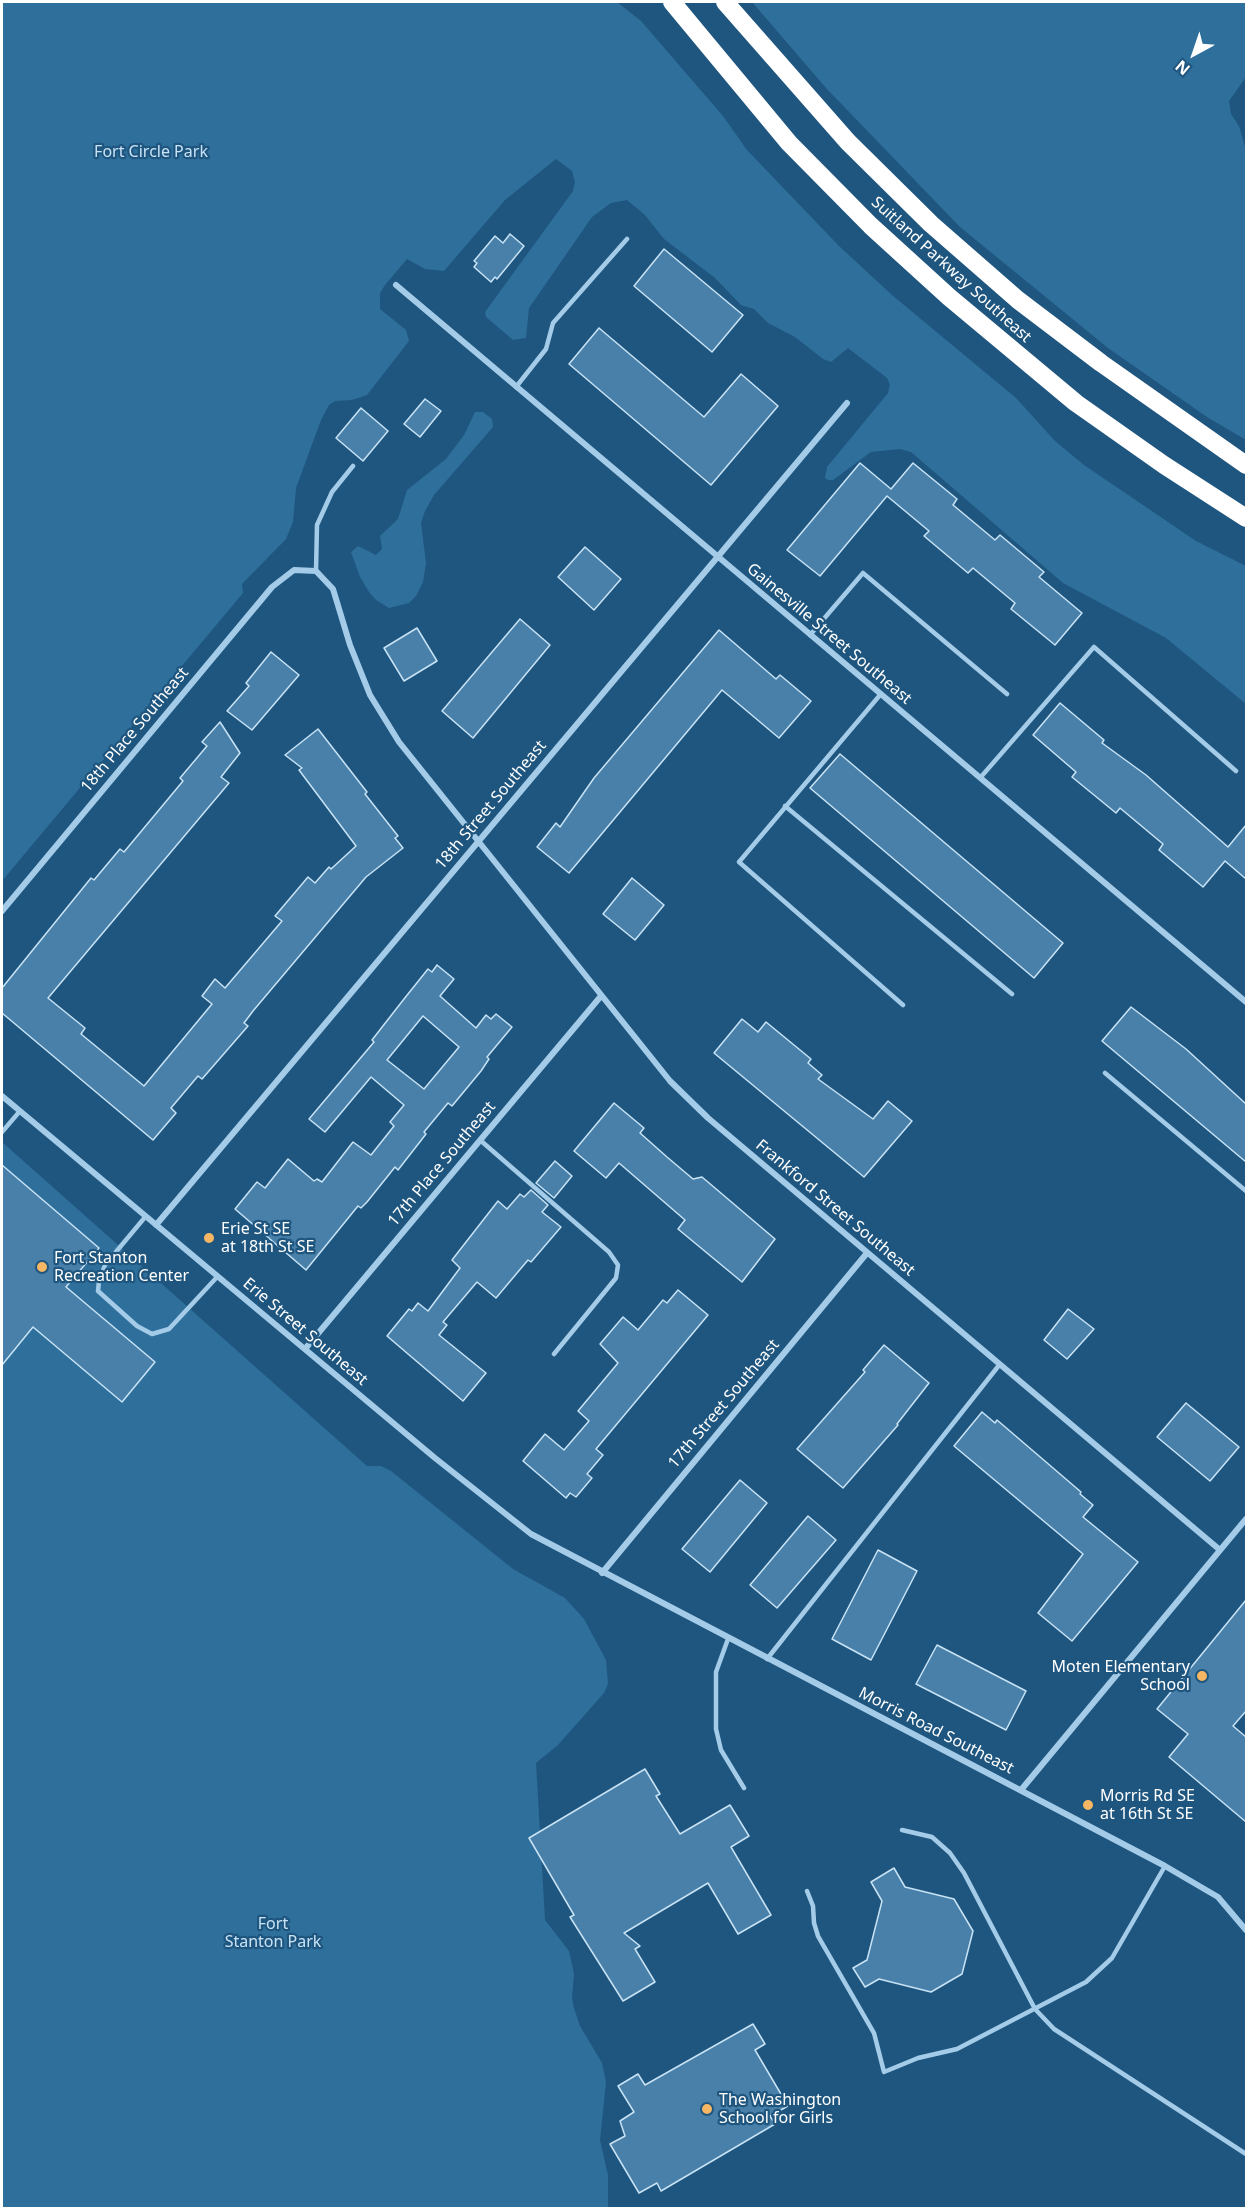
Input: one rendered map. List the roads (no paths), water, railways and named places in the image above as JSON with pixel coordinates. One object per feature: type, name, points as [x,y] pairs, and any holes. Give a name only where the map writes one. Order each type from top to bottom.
[{"type":"highway","name":"Suitland Parkway Southeast","points":[[672,2],[789,142],[871,226],[949,297],[1076,403],[1164,465],[1246,518]]},
{"type":"highway","name":"Suitland Parkway Southeast","points":[[724,2],[848,142],[931,224],[1018,300],[1092,357],[1246,465]]},
{"type":"street","name":"Gainesville Street Southeast","points":[[396,285],[1246,1002]]},
{"type":"street","name":"18th Street Southeast","points":[[156,1225],[847,403]]},
{"type":"street","name":"18th Place Southeast","points":[[2,911],[272,587],[294,570],[316,571]]},
{"type":"street","points":[[316,571],[333,590],[350,645],[370,695],[410,757],[478,842]]},
{"type":"street","name":"Frankford Street Southeast","points":[[478,842],[670,1081],[708,1118],[1220,1550]]},
{"type":"street","name":"17th Place Southeast","points":[[305,1349],[601,996]]},
{"type":"street","name":"Erie Street Southeast","points":[[2,1096],[509,1517],[555,1549],[602,1573]]},
{"type":"street","name":"17th Street Southeast","points":[[602,1573],[867,1252]]},
{"type":"street","points":[[1021,1790],[1246,1519]]},
{"type":"street","name":"Morris Road Southeast","points":[[602,1573],[1165,1866],[1218,1898],[1238,1917],[1246,1930]]},
{"type":"lane","points":[[516,387],[546,349],[553,323],[627,239]]},
{"type":"lane","points":[[316,571],[316,525],[332,492],[353,466]]},
{"type":"lane","points":[[810,636],[863,573],[1007,694]]},
{"type":"lane","points":[[980,778],[1094,647],[1236,771]]},
{"type":"lane","points":[[880,694],[738,862],[903,1005]]},
{"type":"lane","points":[[785,806],[1012,994]]},
{"type":"lane","points":[[1105,1073],[1246,1191]]},
{"type":"lane","points":[[2,1132],[20,1111]]},
{"type":"lane","points":[[480,1140],[609,1252],[618,1265],[616,1278],[554,1354]]},
{"type":"lane","points":[[146,1216],[105,1265],[98,1291],[137,1326],[152,1334],[169,1329],[218,1276]]},
{"type":"lane","points":[[767,1659],[1000,1364]]},
{"type":"lane","points":[[728,1639],[716,1672],[716,1729],[721,1750],[744,1788]]},
{"type":"lane","points":[[902,1830],[932,1837],[951,1853],[964,1873],[1035,2009],[1054,2029],[1246,2154]]},
{"type":"lane","points":[[807,1891],[813,1906],[814,1923],[818,1936],[874,2033],[884,2072],[918,2058],[957,2049],[1063,1995],[1100,1971],[1128,1935],[1165,1866]]},
{"type":"place","name":"Erie St SE at 18th St SE","points":[[209,1238]]},
{"type":"place","name":"Fort Stanton Recreation Center","points":[[42,1267]]},
{"type":"place","name":"Moten Elementary School","points":[[1202,1676]]},
{"type":"place","name":"Morris Rd SE at 16th St SE","points":[[1088,1805]]},
{"type":"place","name":"The Washington School for Girls","points":[[707,2109]]},
{"type":"park label","name":"Fort Circle Park","points":[[151,152]]},
{"type":"park label","name":"Fort Stanton Park","points":[[273,1933]]}]
